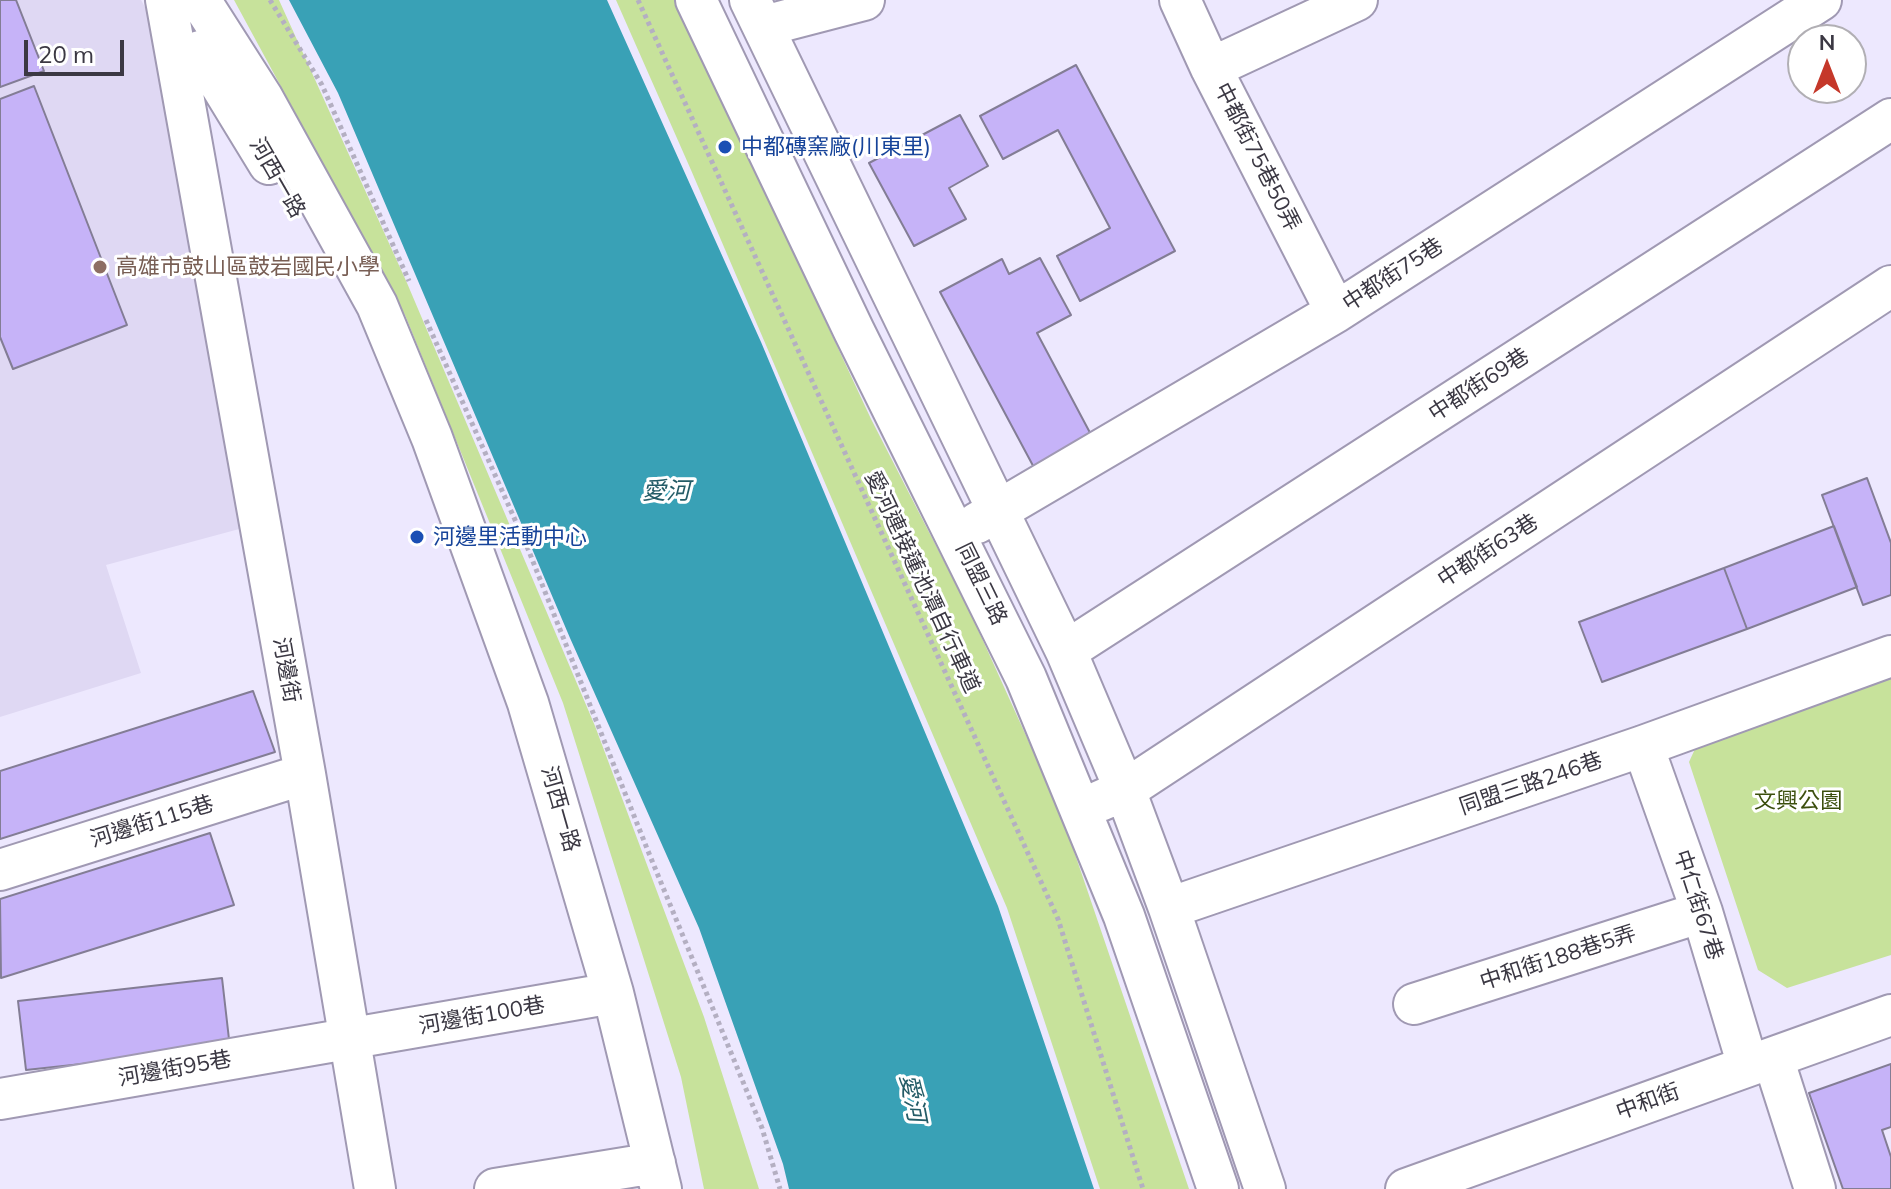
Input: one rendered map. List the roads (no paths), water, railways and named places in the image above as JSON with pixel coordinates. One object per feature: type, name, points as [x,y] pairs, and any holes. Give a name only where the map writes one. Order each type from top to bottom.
[{"type":"street","name":"河西一路","points":[[168,0],[250,132],[344,297],[383,381],[432,438]]},
{"type":"street","name":"河邊街","points":[[168,0],[375,1189]]},
{"type":"street","name":"河西一路","points":[[200,0],[262,97],[377,305],[432,438],[528,703],[613,993],[658,1176]]},
{"type":"street","name":"同盟三路","points":[[696,0],[854,331],[1026,678],[1124,916],[1218,1189]]},
{"type":"street","points":[[864,0],[757,13],[1066,651],[1125,790],[1169,908],[1265,1189]]},
{"type":"street","name":"中都街75巷50弄","points":[[1180,0],[1211,68],[1336,312]]},
{"type":"street","points":[[1211,68],[1357,0]]},
{"type":"street","name":"中都街75巷","points":[[956,534],[1336,312],[1821,0]]},
{"type":"street","name":"中都街69巷","points":[[1066,651],[1891,119]]},
{"type":"street","points":[[193,152],[250,132]]},
{"type":"street","name":"中都街63巷","points":[[1081,810],[1125,790],[1891,286]]},
{"type":"street","name":"同盟三路246巷","points":[[1169,908],[1643,746],[1891,656]]},
{"type":"street","name":"中仁街67巷","points":[[1643,746],[1760,1062],[1815,1189]]},
{"type":"street","name":"河邊街115巷","points":[[0,870],[305,774]]},
{"type":"street","name":"中和街188巷5弄","points":[[1414,1004],[1702,912]]},
{"type":"street","name":"河邊街100巷","points":[[350,1040],[613,993]]},
{"type":"street","name":"中和街","points":[[1406,1189],[1891,1015]]},
{"type":"street","name":"河邊街95巷","points":[[0,1099],[350,1040]]},
{"type":"street","points":[[495,1189],[658,1176]]},
{"type":"water","name":"愛河","points":[[289,0],[607,0],[761,342],[998,906],[1094,1189],[789,1189],[783,1164],[699,928],[570,638],[338,93]]},
{"type":"place","name":"中都磚窯廠(川東里)","points":[[725,147]]},
{"type":"place","name":"高雄市鼓山區鼓岩國民小學","points":[[100,267]]},
{"type":"place","name":"河邊里活動中心","points":[[417,537]]},
{"type":"park label","name":"文興公園","points":[[1798,801]]}]
